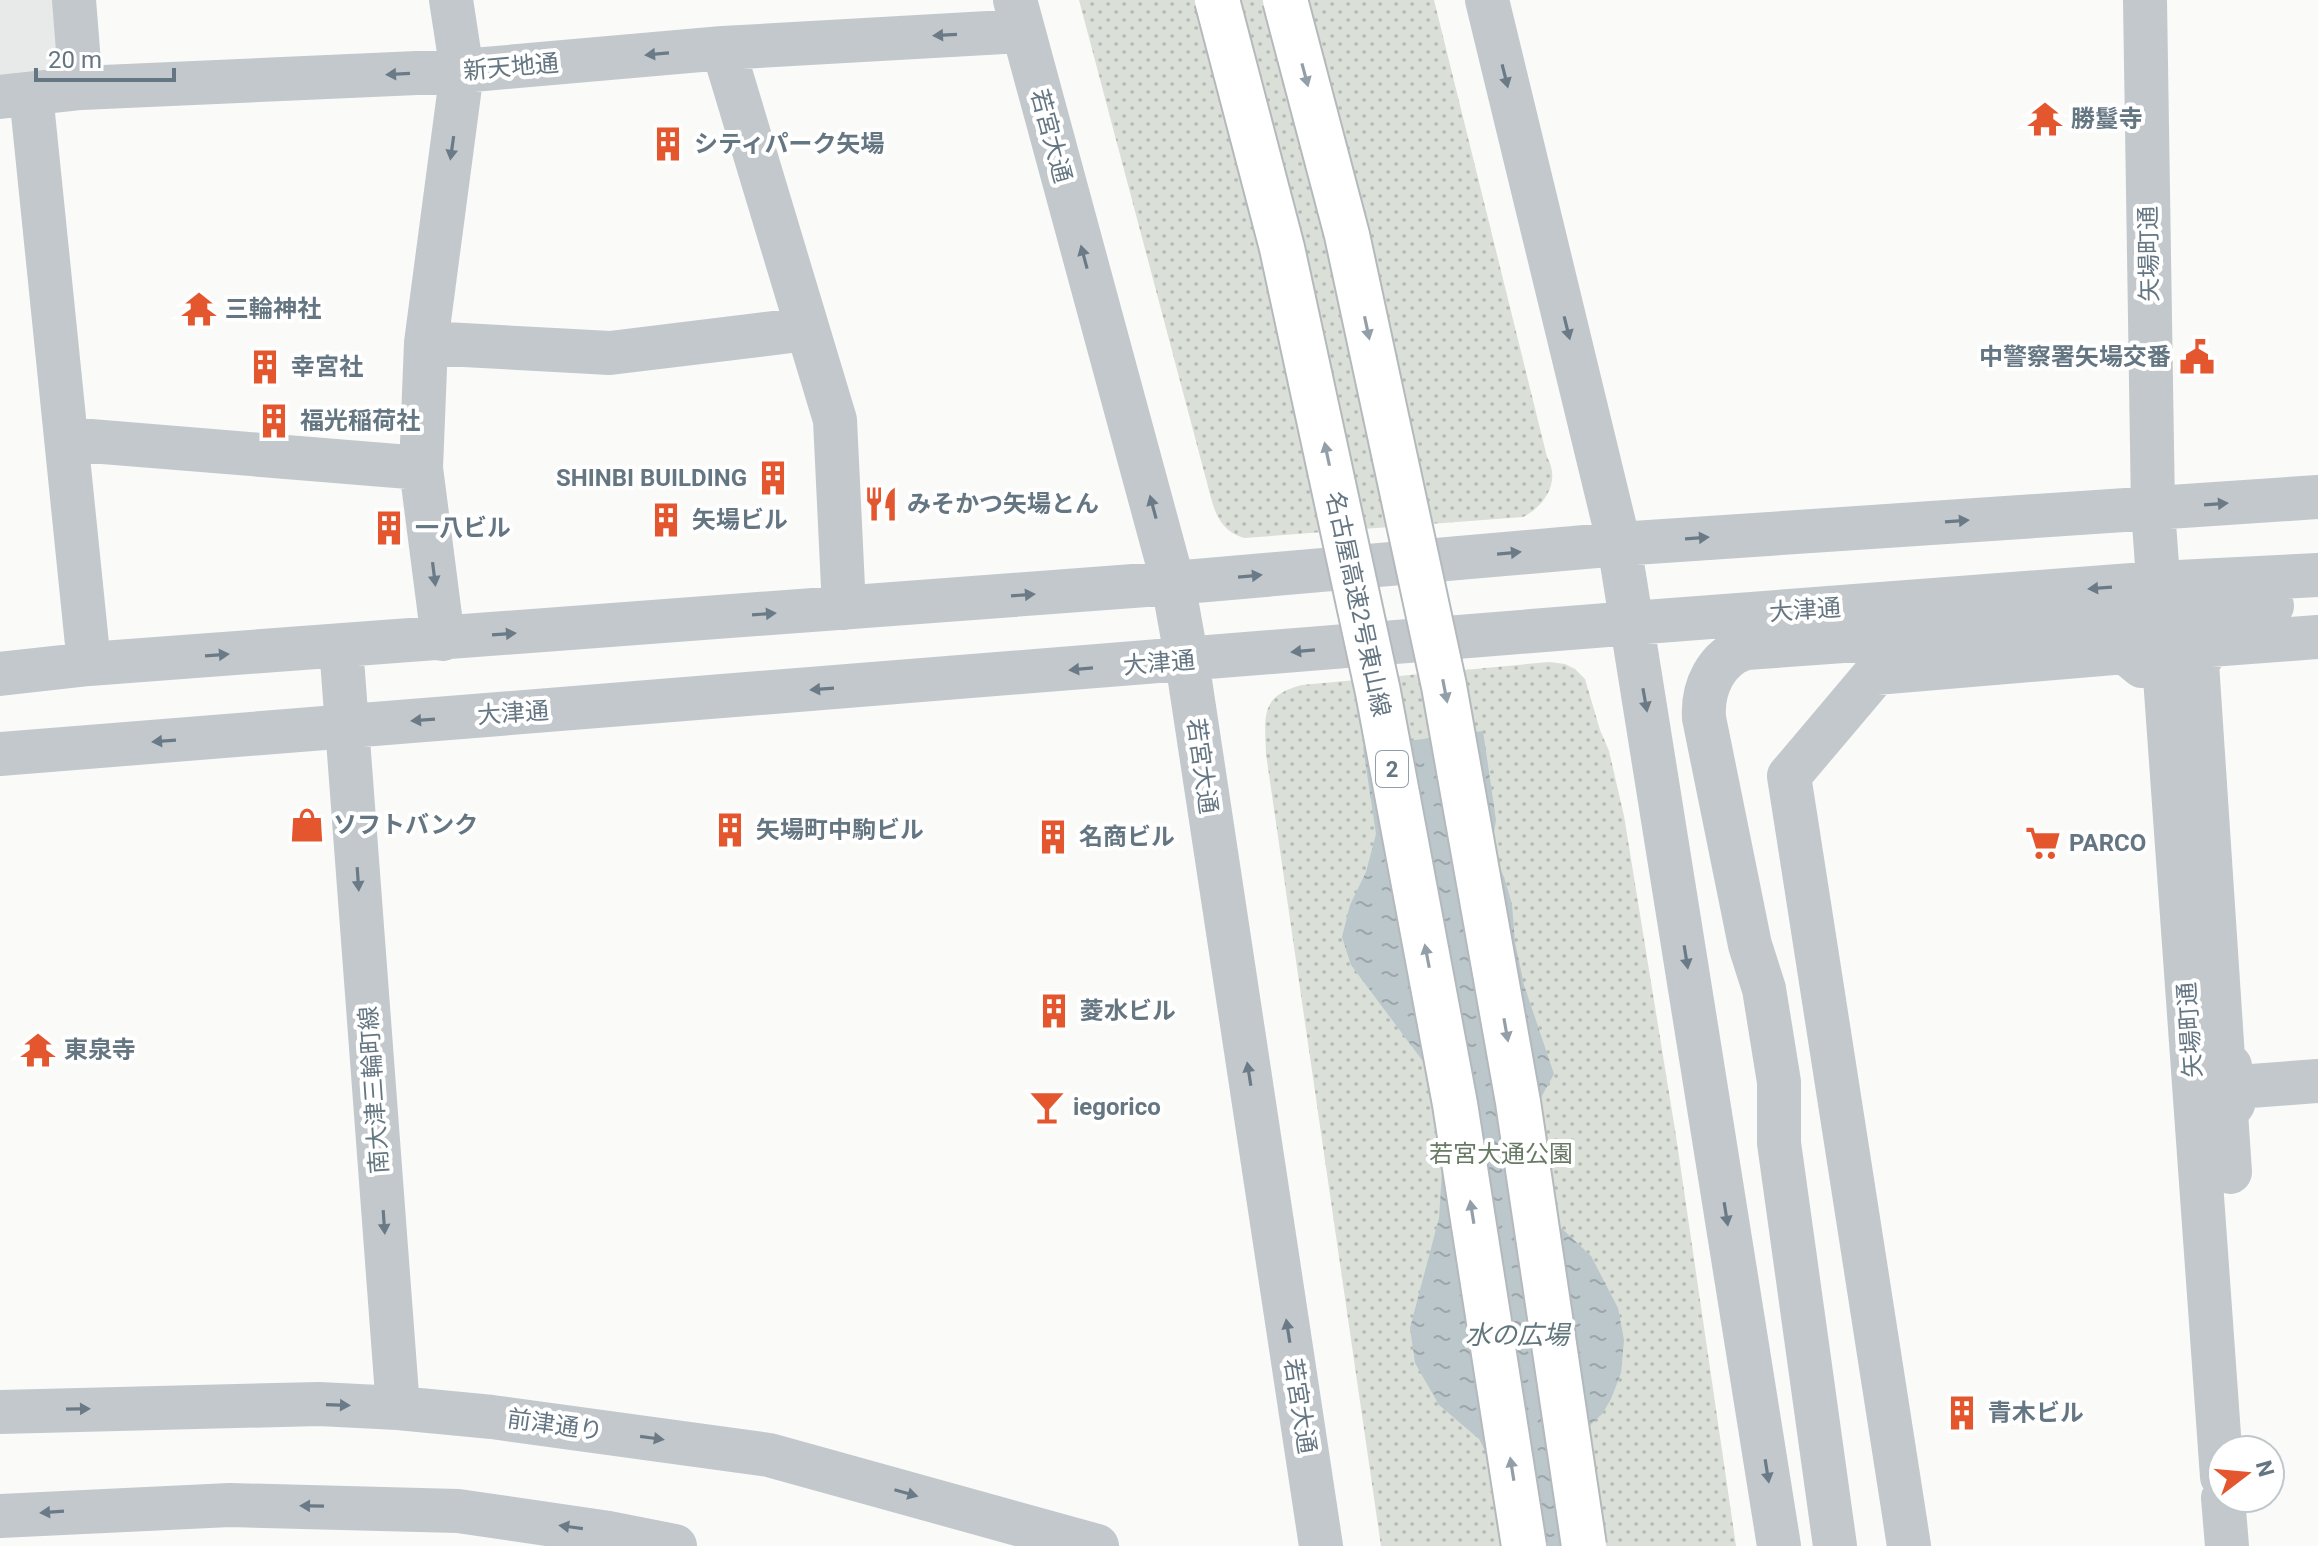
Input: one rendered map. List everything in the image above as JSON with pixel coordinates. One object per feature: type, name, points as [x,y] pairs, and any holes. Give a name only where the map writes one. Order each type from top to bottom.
[{"type":"highway","name":"名古屋高速2号東山線","points":[[1217,0],[1282,248],[1378,692],[1455,1104],[1524,1546]]},
{"type":"highway","points":[[1285,0],[1347,235],[1444,686],[1518,1102],[1584,1546]]},
{"type":"street","points":[[74,0],[81,88]]},
{"type":"street","points":[[443,639],[421,468],[426,343],[462,71],[451,0]]},
{"type":"street","points":[[1487,0],[1619,544],[1779,1546]]},
{"type":"street","name":"矢場町通","points":[[2145,0],[2153,509],[2219,1434]]},
{"type":"street","name":"新天地通","points":[[15,96],[81,88],[462,71],[723,48],[1018,16]]},
{"type":"street","name":"若宮大通","points":[[1018,16],[1173,583],[1321,1546]]},
{"type":"street","points":[[723,48],[835,420],[844,608]]},
{"type":"street","points":[[15,96],[66,439],[89,664]]},
{"type":"street","points":[[426,343],[610,353],[807,329]]},
{"type":"street","points":[[66,439],[421,468]]},
{"type":"street","points":[[0,674],[89,664],[1173,583],[1619,544],[2318,497]]},
{"type":"street","name":"大津通","points":[[0,754],[1632,623],[2158,583],[2318,575]]},
{"type":"street","points":[[2318,602],[2223,609],[2207,613],[2189,623],[2180,639],[2207,1051],[2210,1061],[2216,1066],[2230,1066],[2223,1058],[2197,663],[2210,645],[2318,637]]},
{"type":"street","points":[[1835,1546],[1779,1143],[1779,1082],[1764,989],[1750,945],[1704,718],[1706,690],[1713,673],[1729,655],[1746,648],[2124,621],[2137,633],[2142,666],[2125,652],[1876,673],[1789,776],[1909,1546]]},
{"type":"street","name":"南大津三輪町線","points":[[341,646],[398,1408]]},
{"type":"street","points":[[2194,1090],[2318,1081]]},
{"type":"street","points":[[2232,1434],[2211,1115],[2212,1110],[2220,1106],[2233,1104],[2226,1113],[2246,1434]]},
{"type":"street","name":"前津通り","points":[[0,1412],[319,1404],[492,1417],[769,1455],[1097,1546]]},
{"type":"street","points":[[0,1516],[230,1505],[347,1506],[430,1528],[458,1511],[675,1546]]},
{"type":"street","points":[[2224,1514],[2227,1546]]},
{"type":"street","points":[[2237,1514],[2239,1546]]},
{"type":"street","points":[[2251,1514],[2253,1546]]},
{"type":"shaded area","points":[[0,0],[55,0],[60,60],[42,74],[0,77]]},
{"type":"green space","points":[[1079,0],[1434,0],[1551,466],[1551,484],[1538,506],[1523,517],[1244,538],[1234,534],[1221,522],[1211,498]]},
{"type":"green space","name":"若宮大通公園","points":[[1549,662],[1565,664],[1585,679],[1609,751],[1624,816],[1676,1136],[1736,1546],[1381,1546],[1266,754],[1266,719],[1271,702],[1278,695],[1302,685]]},
{"type":"water","name":"水の広場","points":[[1483,731],[1496,820],[1491,851],[1504,877],[1512,904],[1515,942],[1524,985],[1554,1074],[1539,1101],[1556,1223],[1591,1256],[1618,1308],[1624,1340],[1621,1373],[1611,1399],[1602,1414],[1588,1427],[1595,1546],[1547,1546],[1509,1534],[1504,1487],[1479,1439],[1439,1405],[1415,1363],[1410,1328],[1439,1218],[1444,1139],[1425,1064],[1351,965],[1342,937],[1350,905],[1366,872],[1376,834],[1363,747]]},
{"type":"place","name":"勝鬘寺","points":[[2045,119]]},
{"type":"place","name":"シティパーク矢場","points":[[668,144]]},
{"type":"place","name":"三輪神社","points":[[199,309]]},
{"type":"place","name":"中警察署矢場交番","points":[[2197,357]]},
{"type":"place","name":"幸宮社","points":[[265,367]]},
{"type":"place","name":"福光稲荷社","points":[[274,421]]},
{"type":"place","name":"SHINBI BUILDING","points":[[773,478]]},
{"type":"place","name":"みそかつ矢場とん","points":[[881,504]]},
{"type":"place","name":"矢場ビル","points":[[666,520]]},
{"type":"place","name":"一八ビル","points":[[389,528]]},
{"type":"place","name":"ソフトバンク","points":[[307,825]]},
{"type":"place","name":"矢場町中駒ビル","points":[[730,830]]},
{"type":"place","name":"名商ビル","points":[[1053,837]]},
{"type":"place","name":"PARCO","points":[[2043,843]]},
{"type":"place","name":"菱水ビル","points":[[1054,1011]]},
{"type":"place","name":"東泉寺","points":[[38,1050]]},
{"type":"place","name":"iegorico","points":[[1047,1107]]},
{"type":"place","name":"青木ビル","points":[[1962,1413]]}]
